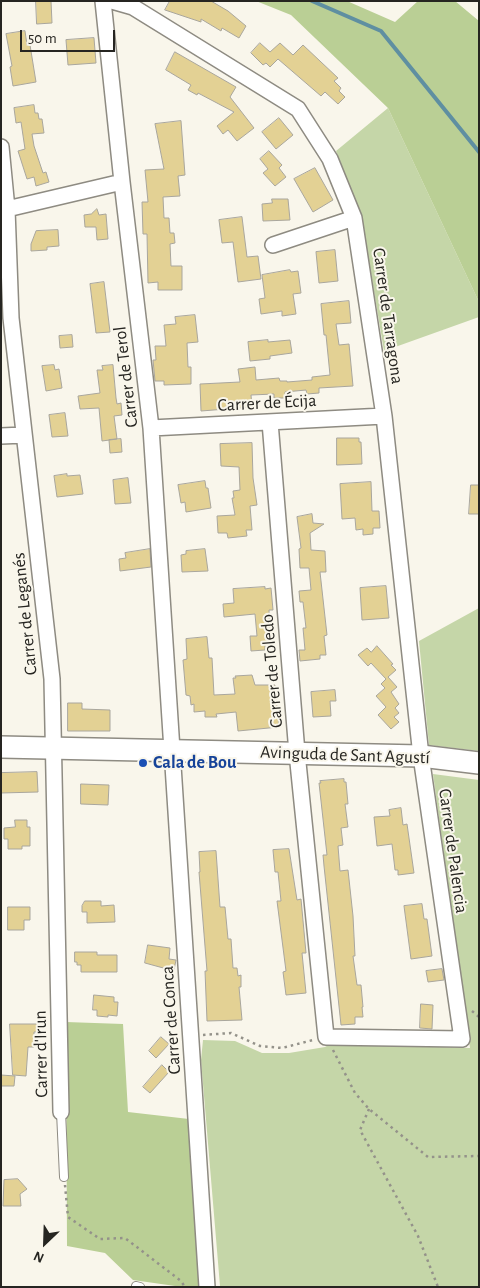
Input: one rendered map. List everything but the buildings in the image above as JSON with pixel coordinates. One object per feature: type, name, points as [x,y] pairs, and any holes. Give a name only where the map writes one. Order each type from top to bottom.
[{"type":"street","name":"Carrer de Terol","points":[[105,1],[122,182],[151,428],[173,750]]},
{"type":"street","name":"Carrer de Tarragona","points":[[112,1],[133,7],[298,109],[330,159],[354,218],[384,416],[421,756]]},
{"type":"street","name":"Carrer de Leganés","points":[[1,147],[5,201],[6,319],[24,435],[51,670],[54,748]]},
{"type":"street","points":[[5,201],[122,182]]},
{"type":"street","points":[[273,245],[354,218]]},
{"type":"street","name":"Carrer de Écija","points":[[151,428],[384,416]]},
{"type":"street","name":"Carrer de Toledo","points":[[270,422],[297,753],[326,1037]]},
{"type":"street","points":[[1,436],[24,435]]},
{"type":"street","name":"Avinguda de Sant Agustí","points":[[1,747],[421,756],[479,763]]},
{"type":"street","name":"Carrer d'Irun","points":[[54,748],[61,1112]]},
{"type":"street","name":"Carrer de Conca","points":[[173,750],[207,1287]]},
{"type":"street","name":"Carrer de Palencia","points":[[326,1037],[462,1039],[421,756]]},
{"type":"lane","name":"Carrer d'Irun","points":[[61,1112],[64,1178]]},
{"type":"lane","points":[[136,1286],[140,1287]]},
{"type":"path","points":[[191,1035],[231,1033],[260,1046],[282,1048],[326,1037],[355,1093],[369,1109],[428,1157],[479,1157]]},
{"type":"path","points":[[369,1109],[360,1130],[418,1236],[438,1287]]},
{"type":"path","points":[[64,1178],[68,1217],[100,1239],[125,1238],[185,1287]]},
{"type":"green space","points":[[256,1],[347,1],[395,22],[418,1],[455,1],[479,21],[479,302],[388,108],[291,15]]},
{"type":"green space","points":[[388,108],[479,302],[479,317],[384,351],[361,214],[336,151]]},
{"type":"green space","points":[[479,608],[479,751],[429,745],[419,641]]},
{"type":"green space","points":[[433,774],[479,780],[479,1287],[221,1287],[201,1060],[203,1040],[235,1041],[262,1053],[289,1053],[325,1047],[332,1043],[470,1048]]},
{"type":"green space","points":[[66,1022],[123,1024],[128,1112],[189,1119],[201,1287],[182,1287],[133,1280],[105,1253],[67,1246]]},
{"type":"waterway","points":[[312,1],[381,31],[479,152]]},
{"type":"place","name":"Cala de Bou","points":[[143,763]]}]
